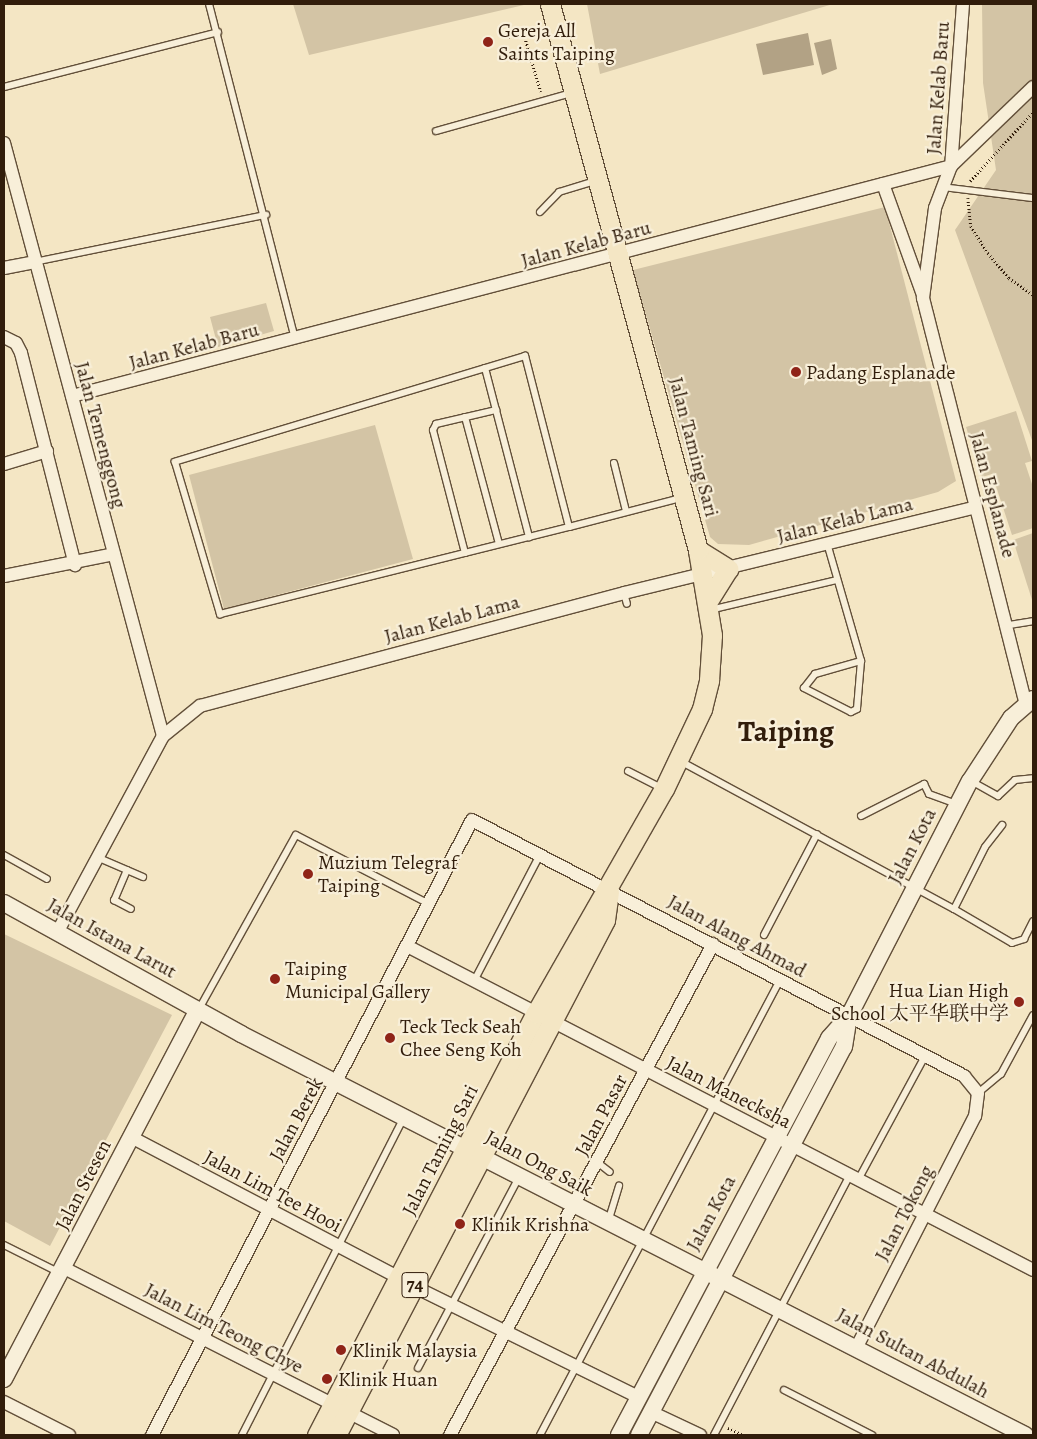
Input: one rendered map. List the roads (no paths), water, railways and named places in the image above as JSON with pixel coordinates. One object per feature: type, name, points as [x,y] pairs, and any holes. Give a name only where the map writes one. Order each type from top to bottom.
[{"type":"main road","name":"Jalan Taming Sari","points":[[317,1435],[341,1408],[544,1017],[589,914],[609,890],[664,789],[702,709],[709,680],[708,606],[704,575],[685,497],[616,256],[550,4]]},
{"type":"main road","points":[[698,550],[728,569],[708,606]]},
{"type":"main road","name":"Jalan Kota","points":[[619,1435],[829,1038],[849,1016],[957,804],[970,781],[1029,701]]},
{"type":"main road","name":"Jalan Istana Larut","points":[[4,903],[58,930],[198,1010]]},
{"type":"main road","name":"Jalan Ong Saik","points":[[198,1010],[643,1242],[720,1281],[782,1309]]},
{"type":"main road","name":"Jalan Stesen","points":[[4,1379],[63,1271],[198,1010]]},
{"type":"main road","name":"Jalan Kota","points":[[639,1435],[653,1412],[844,1047],[849,1016]]},
{"type":"main road","name":"Jalan Sultan Abdulah","points":[[782,1309],[857,1347],[1000,1430],[1025,1435]]},
{"type":"main road","name":"Jalan Taming Sari","points":[[336,1435],[341,1408]]},
{"type":"street","name":"Jalan Kelab Baru","points":[[72,396],[616,256],[951,166],[963,4]]},
{"type":"street","points":[[951,166],[1033,87]]},
{"type":"street","name":"Jalan Temenggong","points":[[4,142],[34,262],[163,736]]},
{"type":"street","name":"Jalan Esplanade","points":[[923,298],[933,219],[942,187],[951,166]]},
{"type":"street","name":"Jalan Esplanade","points":[[883,184],[923,298],[976,507],[1029,701]]},
{"type":"street","points":[[4,268],[34,262]]},
{"type":"street","points":[[4,337],[16,343],[21,353],[75,565]]},
{"type":"street","points":[[4,464],[47,451]]},
{"type":"street","name":"Jalan Kelab Lama","points":[[58,930],[99,858],[163,736],[200,706],[626,598],[704,575],[827,543],[976,507]]},
{"type":"street","points":[[4,576],[75,565],[114,554]]},
{"type":"street","name":"Jalan Alang Ahmad","points":[[472,820],[964,1076],[978,1093]]},
{"type":"street","name":"Jalan Berek","points":[[152,1435],[472,820]]},
{"type":"street","name":"Jalan Pasar","points":[[450,1435],[713,944]]},
{"type":"street","name":"Jalan Manecksha","points":[[407,946],[1033,1270]]},
{"type":"street","name":"Jalan Tokong","points":[[857,1347],[975,1116],[978,1093]]},
{"type":"street","name":"Jalan Lim Tee Hooi","points":[[131,1137],[336,1246],[639,1397]]},
{"type":"street","name":"Jalan Lim Teong Chye","points":[[63,1271],[202,1338],[393,1435]]},
{"type":"street","points":[[4,1402],[62,1434]]},
{"type":"street","points":[[653,1412],[700,1435]]},
{"type":"lane","points":[[210,4],[266,215],[295,339]]},
{"type":"lane","points":[[4,87],[218,32]]},
{"type":"lane","points":[[436,131],[572,93]]},
{"type":"lane","points":[[540,212],[559,192],[596,181]]},
{"type":"lane","points":[[942,187],[1033,198]]},
{"type":"lane","points":[[34,262],[266,215]]},
{"type":"lane","points":[[569,527],[525,356],[175,462],[220,614],[569,527],[626,511],[685,497]]},
{"type":"lane","points":[[485,368],[529,536]]},
{"type":"lane","points":[[465,553],[433,430],[436,424],[496,410]]},
{"type":"lane","points":[[466,417],[498,544]]},
{"type":"lane","points":[[614,463],[626,511]]},
{"type":"lane","points":[[827,543],[861,661],[854,712],[804,688],[815,674],[861,661]]},
{"type":"lane","points":[[708,606],[837,580]]},
{"type":"lane","points":[[1009,625],[1033,621]]},
{"type":"lane","points":[[679,760],[817,834],[914,890],[954,909],[1012,943],[1024,939],[1033,921]]},
{"type":"lane","points":[[628,770],[664,789]]},
{"type":"lane","points":[[970,781],[998,796],[1015,780],[1033,778]]},
{"type":"lane","points":[[861,816],[924,784],[929,794],[957,804]]},
{"type":"lane","points":[[954,909],[985,847],[1002,825]]},
{"type":"lane","points":[[764,934],[817,834]]},
{"type":"lane","points":[[198,1010],[296,835],[429,904]]},
{"type":"lane","points":[[4,855],[47,879]]},
{"type":"lane","points":[[474,981],[540,855]]},
{"type":"lane","points":[[99,858],[143,877]]},
{"type":"lane","points":[[126,870],[114,900],[131,909]]},
{"type":"lane","points":[[540,1435],[716,1106],[780,980]]},
{"type":"lane","points":[[978,1093],[1001,1074],[1033,1015]]},
{"type":"lane","points":[[714,1435],[854,1178],[924,1056]]},
{"type":"lane","points":[[242,1435],[336,1246],[404,1118]]},
{"type":"lane","points":[[597,1162],[610,1172]]},
{"type":"lane","points":[[418,1368],[519,1177]]},
{"type":"lane","points":[[608,1224],[619,1186]]},
{"type":"lane","points":[[4,1245],[63,1271]]},
{"type":"lane","points":[[784,1390],[872,1435]]},
{"type":"place","name":"Gereja All Saints Taiping","points":[[488,42]]},
{"type":"place","name":"Padang Esplanade","points":[[796,372]]},
{"type":"place","name":"Muzium Telegraf Taiping","points":[[308,874]]},
{"type":"place","name":"Taiping Municipal Gallery","points":[[275,979]]},
{"type":"place","name":"Hua Lian High School 太平华联中学","points":[[1019,1002]]},
{"type":"place","name":"Teck Teck Seah Chee Seng Koh","points":[[390,1038]]},
{"type":"place","name":"Klinik Krishna","points":[[460,1224]]},
{"type":"place","name":"Klinik Malaysia","points":[[341,1350]]},
{"type":"place","name":"Klinik Huan","points":[[327,1379]]},
{"type":"district","name":"Taiping","points":[[786,731]]}]
